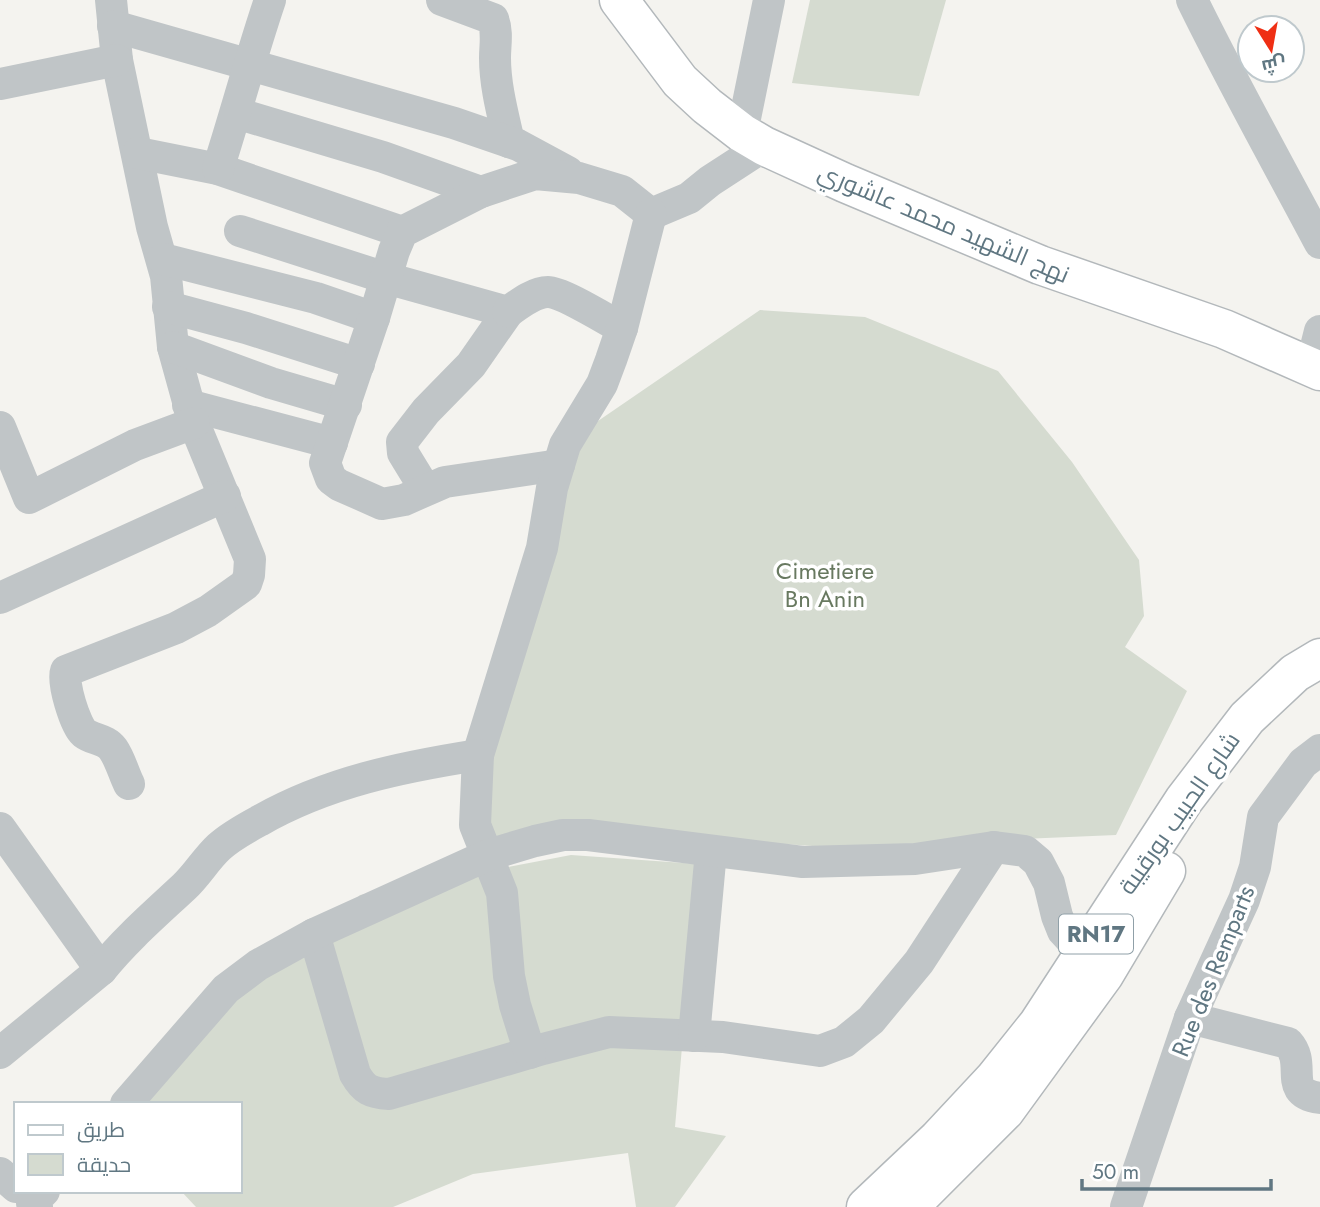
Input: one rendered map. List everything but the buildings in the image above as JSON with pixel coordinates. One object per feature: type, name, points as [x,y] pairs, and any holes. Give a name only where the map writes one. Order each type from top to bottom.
[{"type":"main road","name":"نهج الشهيد محمد عاشوري","points":[[619,0],[680,81],[753,139],[845,183],[1040,265],[1224,329],[1317,356]]},
{"type":"main road","name":"شارع الحبيب بورقيبة","points":[[909,1207],[1004,1111],[1094,964],[1184,800],[1247,718],[1295,673],[1320,658]]},
{"type":"main road","name":"شارع الحبيب بورقيبة","points":[[866,1207],[938,1139],[994,1079],[1038,1024],[1094,964],[1202,810],[1265,737],[1320,686]]},
{"type":"street","points":[[218,169],[270,0]]},
{"type":"street","points":[[435,0],[442,0],[493,19],[496,28],[498,85],[509,142]]},
{"type":"street","points":[[651,214],[689,198],[753,139],[769,0]]},
{"type":"street","points":[[1192,0],[1233,85],[1260,129],[1320,243]]},
{"type":"street","points":[[129,785],[113,749],[105,742],[85,734],[79,725],[70,701],[64,676],[66,671],[176,628],[208,611],[246,584],[250,559],[191,414],[173,347],[163,259],[152,227],[117,60],[112,13],[248,65],[454,123],[509,142],[579,178],[622,191],[651,214]]},
{"type":"street","points":[[0,85],[117,60]]},
{"type":"street","points":[[236,113],[383,157],[481,192]]},
{"type":"street","points":[[138,153],[218,169],[402,232]]},
{"type":"street","points":[[559,465],[445,482],[394,503],[382,504],[339,485],[331,479],[325,463],[402,232],[481,192],[535,174],[579,178]]},
{"type":"street","points":[[530,1053],[509,976],[502,893],[475,825],[478,755],[542,548],[552,488],[565,445],[602,384],[622,328],[651,214]]},
{"type":"street","points":[[240,231],[386,278],[509,312]]},
{"type":"street","points":[[163,259],[316,298],[374,318]]},
{"type":"street","points":[[425,489],[403,453],[402,442],[426,411],[471,365],[509,312],[534,296],[548,292],[622,328]]},
{"type":"street","points":[[168,307],[246,328],[359,364]]},
{"type":"street","points":[[173,347],[271,383],[346,405]]},
{"type":"street","points":[[0,427],[29,498],[191,414],[332,443]]},
{"type":"street","points":[[0,598],[225,496]]},
{"type":"street","name":"Rue des Remparts","points":[[1126,1207],[1190,1018],[1244,900],[1255,867],[1263,817],[1294,774],[1320,750]]},
{"type":"street","points":[[0,1053],[101,970],[113,955],[192,879],[219,846],[287,804],[328,788],[416,764],[478,755]]},
{"type":"street","points":[[0,828],[101,970]]},
{"type":"street","points":[[128,1102],[226,989],[258,965],[314,934],[488,855],[535,841],[575,835],[803,862],[915,859],[994,847],[1025,851],[1038,862],[1049,883],[1063,931],[1094,964]]},
{"type":"street","points":[[314,934],[355,1074],[362,1087],[372,1093],[389,1094],[609,1032],[723,1037],[820,1051],[844,1042],[871,1020],[919,962],[994,847]]},
{"type":"street","points":[[694,1036],[712,851]]},
{"type":"street","points":[[1190,1018],[1288,1043],[1296,1058],[1297,1087],[1301,1093],[1320,1098]]},
{"type":"street","points":[[0,1172],[14,1183]]},
{"type":"green space","points":[[810,0],[946,0],[919,96],[792,83]]},
{"type":"green space","name":"Cimetiere Bn Anin","points":[[760,310],[865,317],[998,371],[1072,462],[1139,560],[1144,616],[1125,647],[1187,691],[1116,835],[971,841],[870,850],[784,844],[483,840],[485,777],[580,435]]},
{"type":"green space","points":[[571,855],[698,864],[675,1127],[726,1136],[675,1207],[636,1207],[628,1153],[473,1174],[393,1207],[196,1207],[183,1193],[242,1193],[242,1102],[142,1102],[232,993],[310,943],[360,895]]}]
